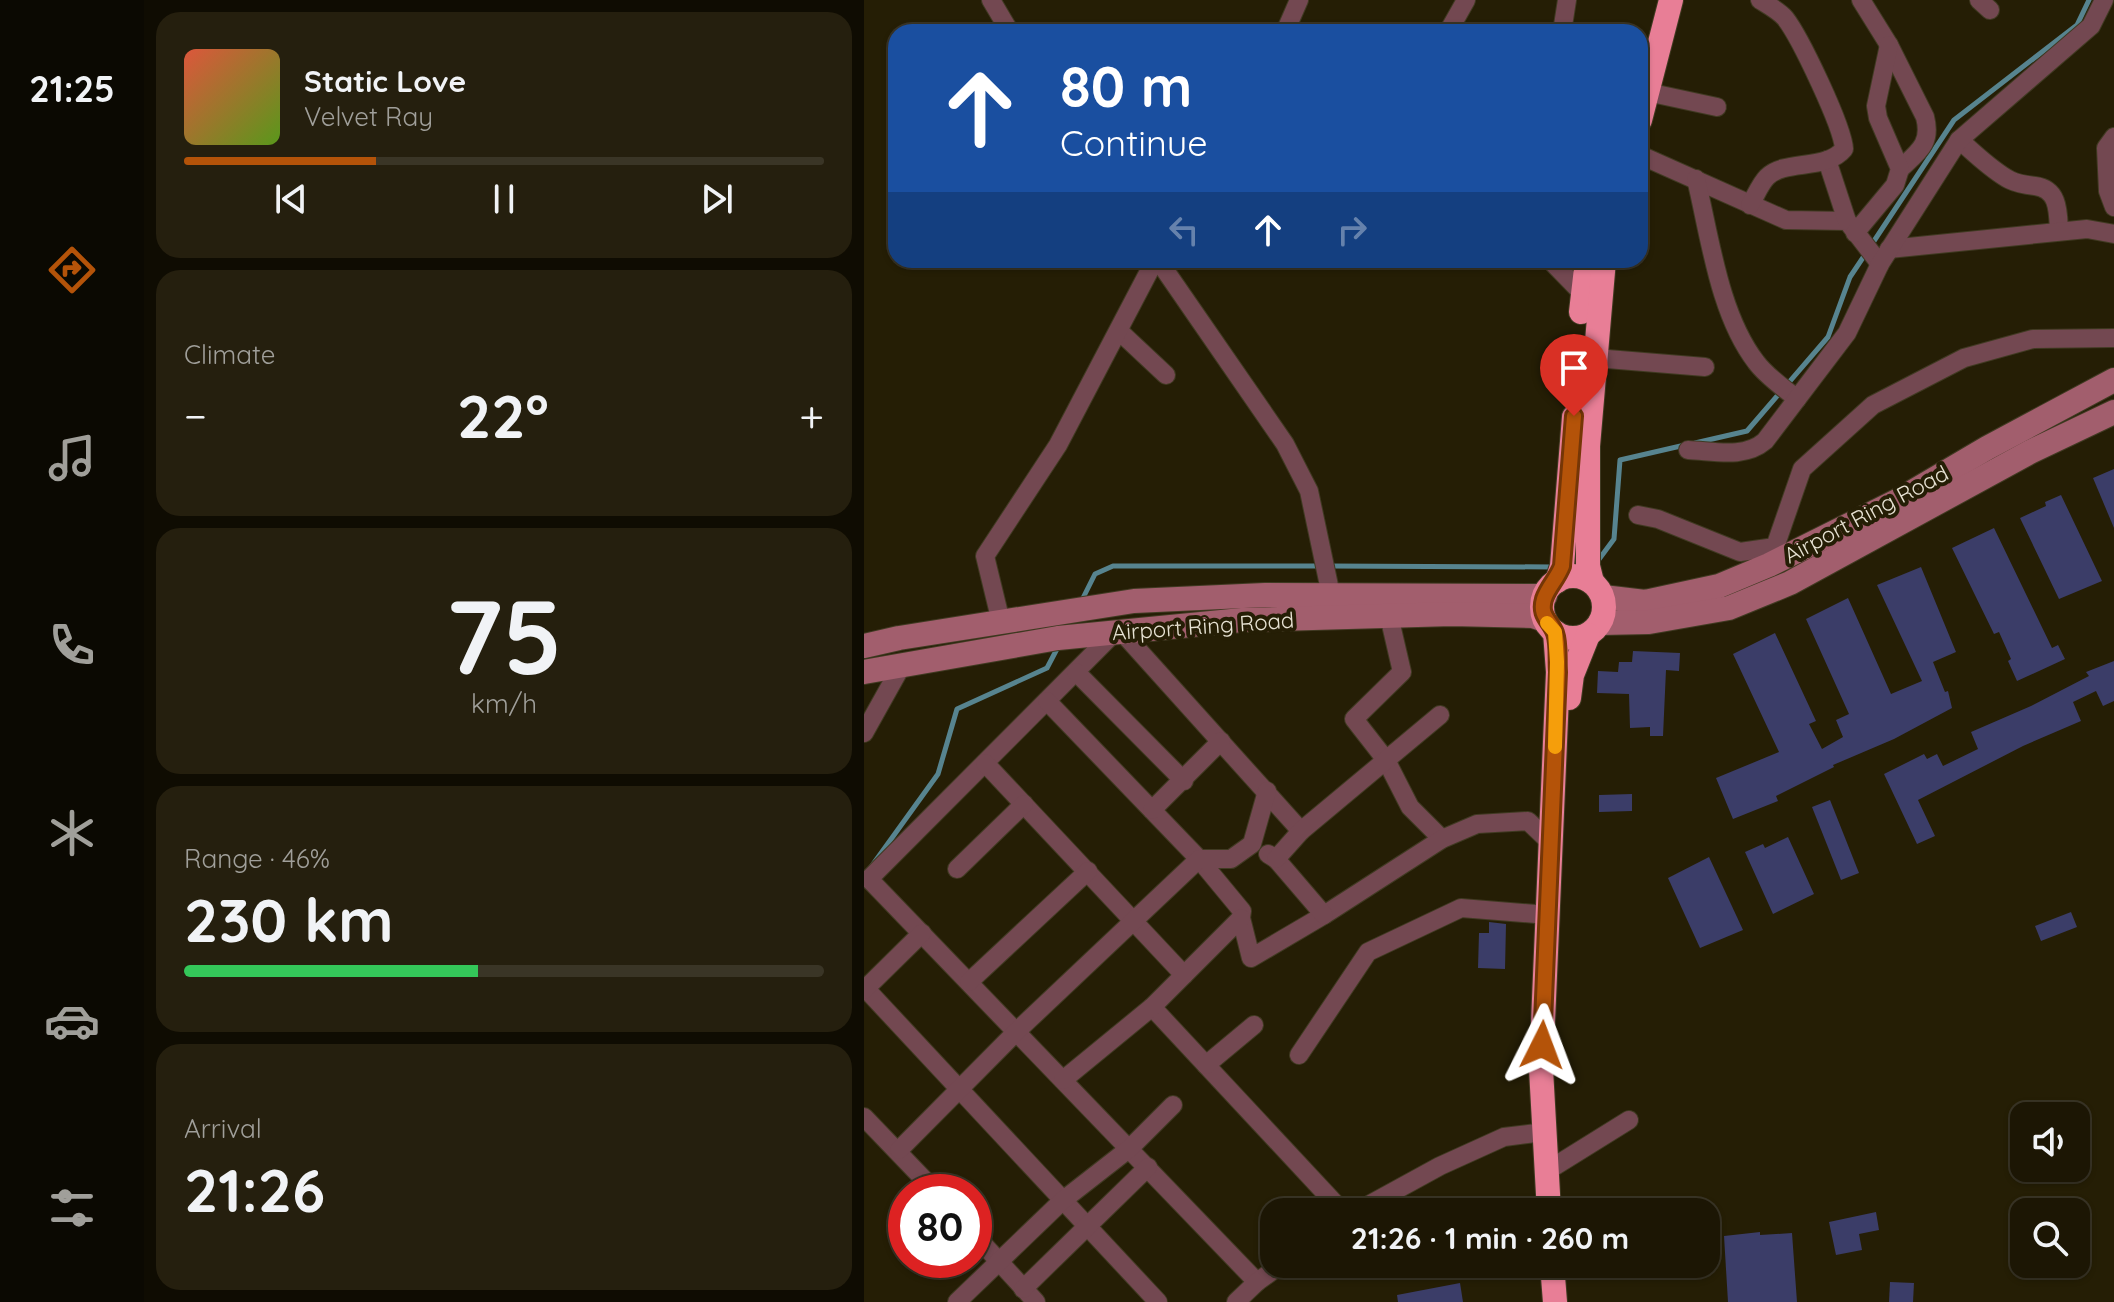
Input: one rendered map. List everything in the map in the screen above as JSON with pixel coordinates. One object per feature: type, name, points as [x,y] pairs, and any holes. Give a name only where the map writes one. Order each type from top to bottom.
[{"type":"highway","points":[[1648,24],[1654,0]]},
{"type":"highway","points":[[1648,88],[1671,0]]},
{"type":"highway","points":[[1548,1198],[1541,1069],[1551,843],[1564,668],[1550,607],[1563,551],[1586,268]]},
{"type":"highway","points":[[1564,668],[1604,614],[1588,566],[1588,446],[1603,268]]},
{"type":"highway","points":[[1550,607],[1574,576],[1598,590]]},
{"type":"highway","points":[[1550,607],[1571,638],[1594,629]]},
{"type":"highway","points":[[1553,1278],[1555,1302]]},
{"type":"main road","name":"Airport Ring Road","points":[[1598,590],[1645,602],[1719,586],[1769,565],[1897,501],[1987,448],[2114,380]]},
{"type":"main road","name":"Airport Ring Road","points":[[1594,629],[1729,608],[1790,583],[2030,452],[2114,412]]},
{"type":"main road","name":"Airport Ring Road","points":[[864,646],[1134,601],[1331,595],[1550,607]]},
{"type":"main road","name":"Airport Ring Road","points":[[864,672],[1058,638],[1242,620],[1533,616],[1550,607]]},
{"type":"main road","points":[[1481,615],[1506,620],[1535,632],[1564,668],[1604,636],[1649,622]]},
{"type":"street","points":[[991,0],[1005,24]]},
{"type":"street","points":[[1288,24],[1299,0]]},
{"type":"street","points":[[1452,24],[1466,0]]},
{"type":"street","points":[[1564,24],[1567,0]]},
{"type":"street","points":[[1750,205],[1766,178],[1775,172],[1827,160],[1844,149],[1810,61],[1784,17],[1760,0]]},
{"type":"street","points":[[1688,450],[1746,453],[1765,441],[1788,391],[1847,333],[1868,244],[1900,169],[1922,148],[1928,129],[1925,117],[1889,45],[1861,0]]},
{"type":"street","points":[[1868,244],[1959,140],[2091,26],[2104,0]]},
{"type":"street","points":[[1889,45],[1876,106],[1878,118],[1900,169]]},
{"type":"street","points":[[1648,92],[1717,107]]},
{"type":"street","points":[[2114,137],[2106,148],[2108,191],[2114,207]]},
{"type":"street","points":[[1959,140],[2013,182],[2048,191],[2056,199],[2059,231]]},
{"type":"street","points":[[1648,158],[1786,220],[1868,244],[2087,229],[2114,234]]},
{"type":"street","points":[[1827,160],[1868,244]]},
{"type":"street","points":[[1696,179],[1719,277],[1737,333],[1755,361],[1788,391]]},
{"type":"street","points":[[1001,622],[985,556],[1058,445],[1153,268]]},
{"type":"street","points":[[1163,268],[1285,444],[1309,491],[1331,595]]},
{"type":"street","points":[[1558,268],[1583,294]]},
{"type":"street","points":[[1119,331],[1166,375]]},
{"type":"street","points":[[1638,515],[1658,519],[1740,552],[1775,547],[1802,469],[1873,405],[1964,358],[2033,339],[2114,338]]},
{"type":"street","points":[[1595,358],[1705,367]]},
{"type":"street","points":[[1389,616],[1402,672],[1354,719],[1386,760],[1410,807],[1442,839]]},
{"type":"street","points":[[1257,1282],[869,879],[1076,672],[1110,633],[1221,741],[1301,831]]},
{"type":"street","points":[[864,733],[902,665]]},
{"type":"street","points":[[1076,672],[1184,781]]},
{"type":"street","points":[[1047,701],[1199,859],[1242,911],[1251,958],[1442,839],[1477,824],[1528,821],[1551,843]]},
{"type":"street","points":[[1276,859],[1301,831],[1440,715]]},
{"type":"street","points":[[1152,810],[1221,741]]},
{"type":"street","points":[[985,763],[1184,975]]},
{"type":"street","points":[[899,1150],[1017,1031],[1199,859],[1231,859],[1252,844],[1267,791]]},
{"type":"street","points":[[957,869],[1024,804]]},
{"type":"street","points":[[1252,844],[1276,859],[1324,915]]},
{"type":"street","points":[[969,982],[1088,871]]},
{"type":"street","points":[[1299,1055],[1368,952],[1461,908],[1548,915]]},
{"type":"street","points":[[1063,1080],[1152,1007],[1241,918]]},
{"type":"street","points":[[922,933],[865,990],[1158,1302]]},
{"type":"street","points":[[1152,1007],[1330,1198]]},
{"type":"street","points":[[1206,1065],[1254,1025]]},
{"type":"street","points":[[957,1302],[1062,1201],[1130,1148],[1173,1105]]},
{"type":"street","points":[[864,1117],[920,1174]]},
{"type":"street","points":[[1547,1171],[1629,1120]]},
{"type":"street","points":[[1382,1198],[1440,1166],[1504,1137],[1544,1132]]},
{"type":"street","points":[[992,1254],[1030,1295],[1086,1227],[1148,1167]]},
{"type":"street","points":[[1236,1302],[1263,1278]]},
{"type":"building","points":[[2114,469],[2114,528],[2093,478]]},
{"type":"building","points":[[2061,495],[2102,581],[2059,599],[2020,518]]},
{"type":"building","points":[[1994,528],[2052,648],[2058,645],[2065,659],[2017,681],[1999,632],[1994,634],[1952,548]]},
{"type":"building","points":[[1921,567],[1956,652],[1933,662],[1945,692],[1948,691],[1952,708],[1894,739],[1833,765],[1776,796],[1778,801],[1733,819],[1716,778],[1779,752],[1733,654],[1775,633],[1816,721],[1809,724],[1822,749],[1843,737],[1836,720],[1849,714],[1806,619],[1848,598],[1891,694],[1922,681],[1877,585]]},
{"type":"building","points":[[1633,651],[1680,653],[1679,671],[1666,670],[1663,736],[1650,736],[1650,727],[1630,728],[1629,694],[1597,693],[1598,671],[1618,672],[1619,662],[1632,662]]},
{"type":"building","points":[[2114,661],[2114,701],[2103,706],[2096,691],[2073,702],[2081,721],[2023,746],[1918,800],[1935,836],[1917,844],[1884,774],[1924,754],[1927,759],[1937,754],[1943,766],[1978,749],[1971,732],[2031,706],[2089,676],[2086,672]]},
{"type":"building","points":[[1632,794],[1632,811],[1599,812],[1599,795]]},
{"type":"building","points":[[1830,800],[1859,873],[1841,880],[1812,807]]},
{"type":"building","points":[[1788,837],[1814,894],[1773,914],[1745,852],[1763,844],[1765,848]]},
{"type":"building","points":[[1709,857],[1743,930],[1700,948],[1668,878]]},
{"type":"building","points":[[2071,912],[2077,927],[2041,941],[2035,926]]},
{"type":"building","points":[[1489,922],[1506,924],[1505,969],[1478,968],[1479,933],[1489,933]]},
{"type":"building","points":[[1876,1212],[1879,1230],[1859,1234],[1862,1250],[1836,1255],[1829,1222]]},
{"type":"building","points":[[1760,1232],[1760,1235],[1792,1233],[1797,1302],[1728,1302],[1724,1236]]},
{"type":"building","points":[[1890,1282],[1914,1283],[1913,1302],[1889,1302]]},
{"type":"building","points":[[1460,1283],[1463,1302],[1398,1302],[1397,1295]]},
{"type":"waterway","points":[[1872,244],[1954,120],[2077,25],[2089,0]]},
{"type":"waterway","points":[[1695,443],[1747,431],[1828,337],[1850,277],[1866,253]]},
{"type":"waterway","points":[[1597,562],[1614,539],[1620,460],[1685,445]]},
{"type":"waterway","points":[[1081,602],[1095,574],[1113,566],[1320,566]]},
{"type":"waterway","points":[[1330,566],[1553,567]]},
{"type":"waterway","points":[[871,867],[938,774],[957,709],[1047,668],[1058,647]]},
{"type":"slow traffic","points":[[1547,623],[1555,632],[1558,672],[1555,747]]},
{"type":"route","points":[[1542,1045],[1558,672],[1555,632],[1545,620],[1543,603],[1550,587],[1557,581],[1562,566],[1574,416]]}]
